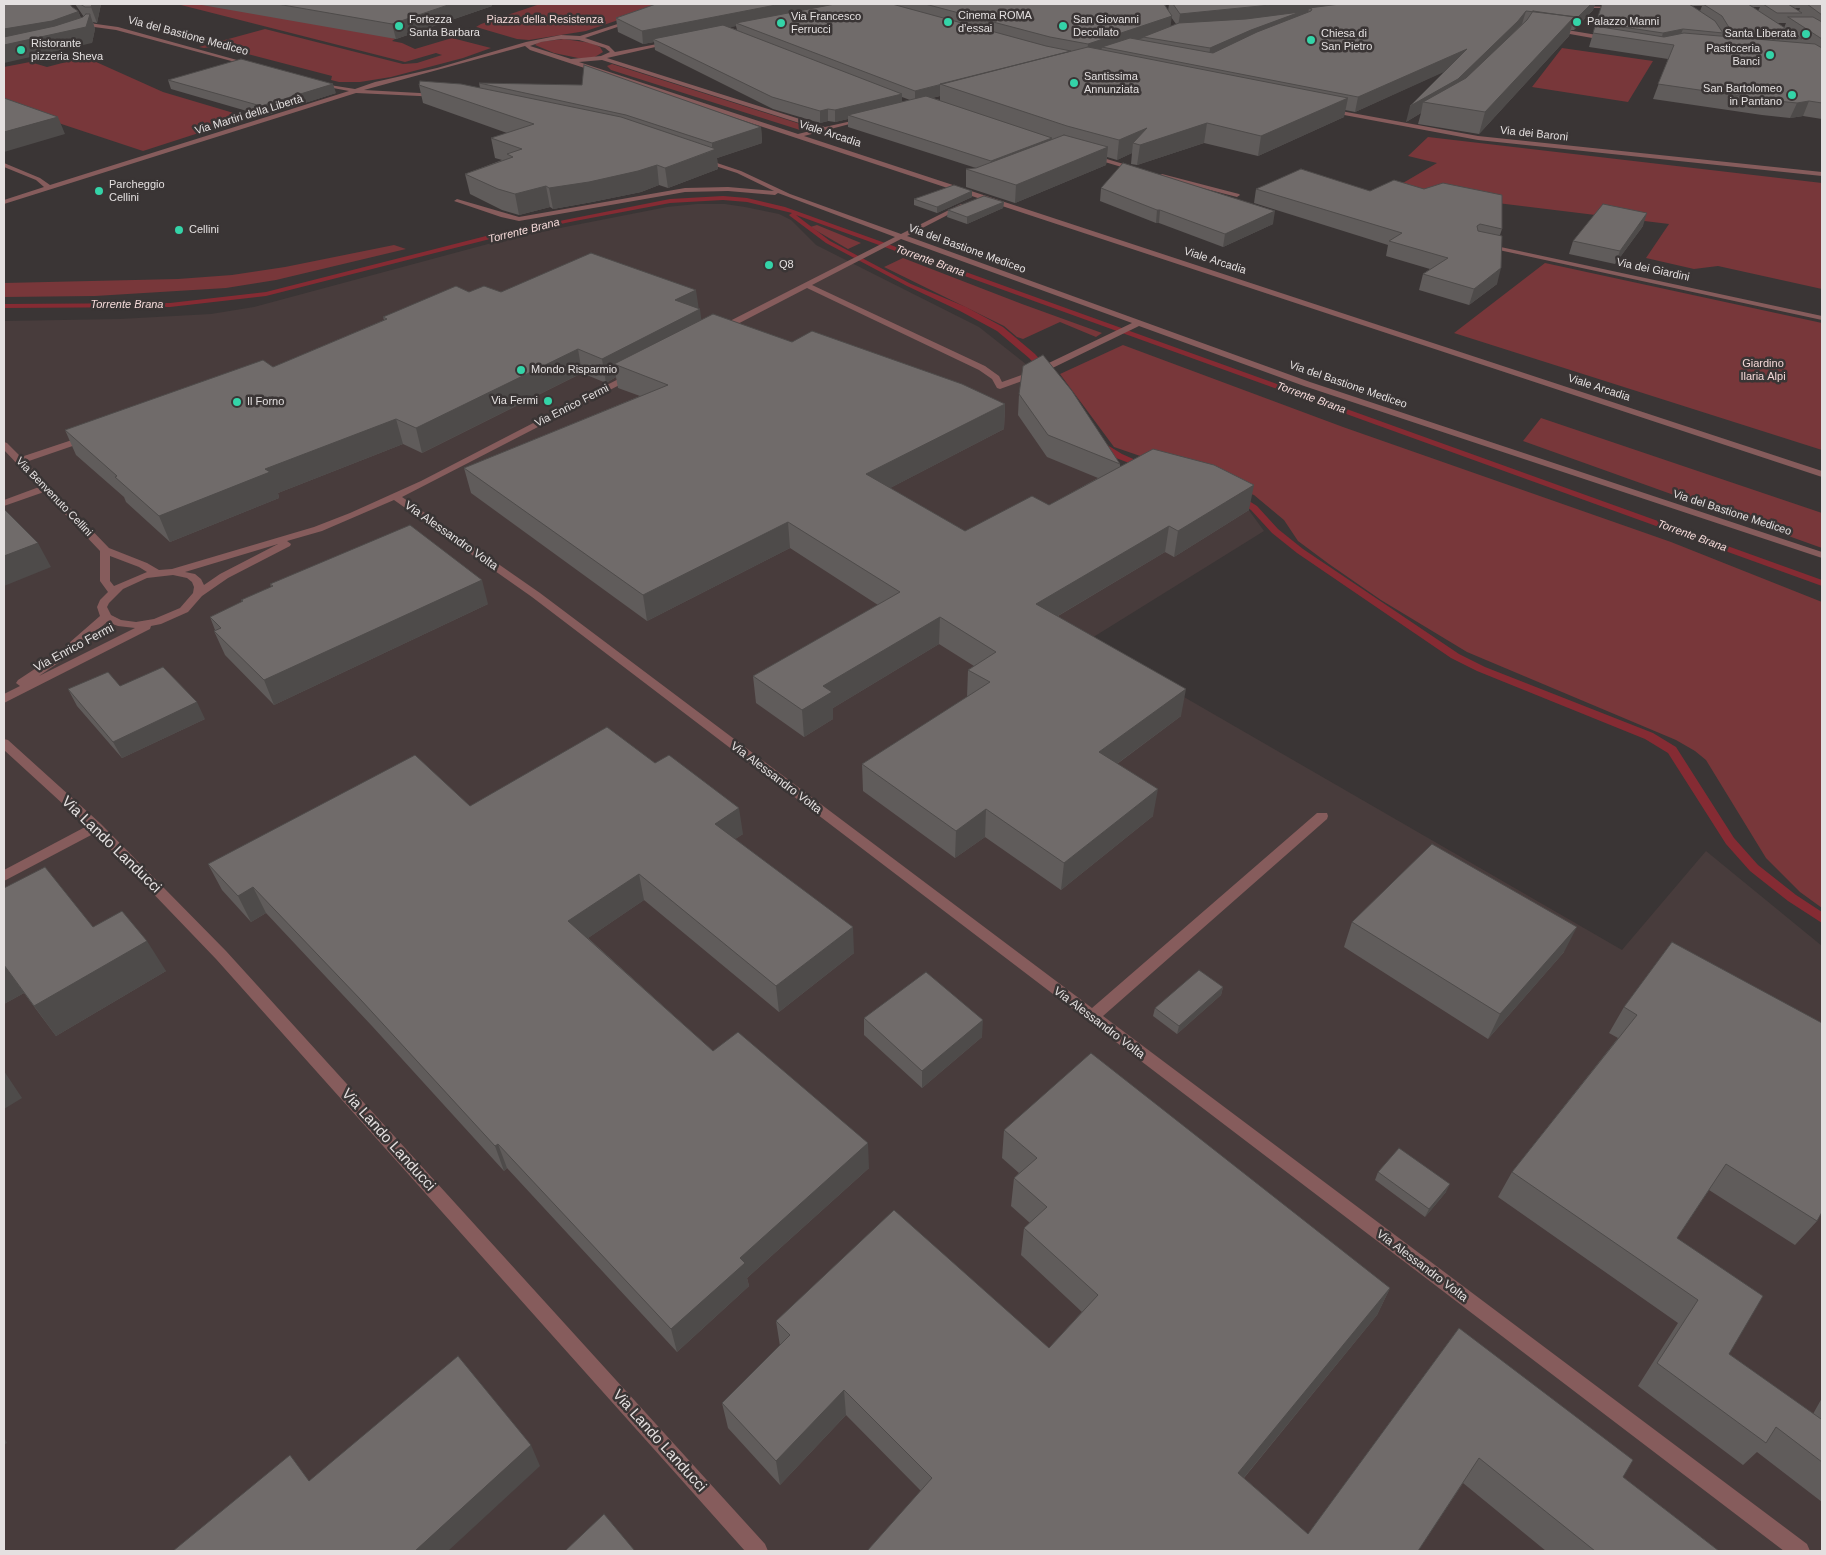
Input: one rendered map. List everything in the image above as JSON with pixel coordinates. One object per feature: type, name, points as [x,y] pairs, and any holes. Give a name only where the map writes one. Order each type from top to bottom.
[{"type":"street","points":[[1570,7],[1618,8]]},
{"type":"street","points":[[501,51],[548,38],[580,38],[638,19]]},
{"type":"street","name":"Via del Bastione Mediceo","points":[[86,26],[116,28],[262,68]]},
{"type":"street","points":[[1544,28],[1620,41]]},
{"type":"street","points":[[580,38],[611,49],[613,53],[605,57],[600,70]]},
{"type":"street","points":[[528,43],[528,48],[570,60],[605,57],[678,40]]},
{"type":"street","points":[[501,51],[524,50],[539,52]]},
{"type":"street","name":"Via Martiri della Libertà","points":[[4,202],[357,91],[383,81],[438,69],[501,51]]},
{"type":"street","points":[[605,57],[825,129]]},
{"type":"street","name":"Viale Arcadia","points":[[570,60],[1822,474]]},
{"type":"street","points":[[313,82],[357,91],[446,97]]},
{"type":"street","name":"Via dei Baroni","points":[[1322,109],[1478,138],[1822,174]]},
{"type":"street","points":[[800,135],[870,118]]},
{"type":"street","points":[[1407,126],[1416,121]]},
{"type":"street","points":[[1081,154],[1144,172]]},
{"type":"street","name":"Via del Bastione Mediceo","points":[[697,158],[749,176],[788,195],[896,238],[1135,325],[1822,555]]},
{"type":"street","points":[[4,165],[38,179],[48,188]]},
{"type":"street","points":[[1153,174],[1237,194]]},
{"type":"street","points":[[457,202],[519,219],[685,190],[740,189],[788,195]]},
{"type":"street","points":[[716,331],[945,213],[984,197]]},
{"type":"street","name":"Via dei Giardini","points":[[1478,243],[1822,318]]},
{"type":"street","points":[[806,285],[982,368],[993,375],[1000,386],[1053,365],[1135,325]]},
{"type":"street","name":"Via Enrico Fermi","points":[[4,697],[184,610],[198,594],[239,567],[318,529],[396,497],[641,370]]},
{"type":"street","points":[[20,461],[95,435]]},
{"type":"street","name":"Via Benvenuto Cellini","points":[[4,445],[105,550],[143,564],[156,573]]},
{"type":"street","points":[[4,503],[45,488]]},
{"type":"street","name":"Via Alessandro Volta","points":[[396,497],[536,595],[1800,1551]]},
{"type":"street","name":"Via Enrico Fermi","points":[[173,572],[318,529]]},
{"type":"street","points":[[105,550],[105,581],[113,592]]},
{"type":"street","points":[[157,622],[126,625],[106,617],[102,607],[107,597],[127,582],[156,573],[173,572],[191,576],[197,581],[199,587],[198,594]]},
{"type":"street","name":"Via Enrico Fermi","points":[[4,697],[57,659],[106,617]]},
{"type":"street","name":"Via Lando Landucci","points":[[4,743],[96,827],[228,962],[758,1551]]},
{"type":"street","points":[[1092,1017],[1322,816]]},
{"type":"street","points":[[4,876],[96,827]]},
{"type":"shaded area","points":[[725,204],[779,214],[791,220],[816,245],[979,327],[1041,376],[1110,462],[1248,509],[1264,531],[1087,641],[1622,950],[1706,851],[1822,946],[1822,1551],[4,1551],[4,321],[120,319],[211,314],[254,307],[514,237],[667,207]]},
{"type":"green space","points":[[177,4],[300,4],[395,39],[392,41],[415,49],[452,38],[491,48],[463,58],[391,77],[360,82],[339,82],[331,80],[332,76],[217,46],[199,47],[265,29],[403,64],[417,63],[442,55],[436,53],[405,62]]},
{"type":"green space","name":"Piazza della Resistenza","points":[[530,4],[665,4],[586,31],[529,40],[517,39],[476,27],[537,5]]},
{"type":"green space","points":[[564,39],[591,43],[600,47],[603,52],[593,58],[578,58],[554,53],[535,45],[538,42]]},
{"type":"green space","points":[[1562,48],[1653,61],[1628,102],[1532,87]]},
{"type":"green space","points":[[85,57],[163,92],[237,114],[233,116],[242,119],[143,151],[4,105],[4,67],[30,62],[47,67]]},
{"type":"green space","points":[[612,64],[816,129],[800,130],[611,70],[607,66]]},
{"type":"green space","points":[[1428,137],[1822,183],[1822,289],[1718,266],[1694,269],[1646,258],[1669,224],[1391,190],[1437,163],[1408,156]]},
{"type":"green space","points":[[817,225],[861,243],[848,249],[810,227]]},
{"type":"green space","points":[[394,245],[406,249],[276,280],[226,288],[95,296],[4,297],[4,283],[178,279],[232,275],[285,267]]},
{"type":"green space","points":[[903,258],[1102,333],[1096,337],[1060,322],[1023,339],[1017,337],[1004,326],[884,267]]},
{"type":"green space","name":"Giardino Ilaria Alpi","points":[[1545,263],[1822,323],[1822,450],[1454,333]]},
{"type":"green space","points":[[1123,345],[1343,427],[1671,542],[1822,602],[1822,908],[1800,892],[1766,858],[1706,760],[1695,751],[1676,740],[1467,652],[1381,600],[1329,564],[1298,541],[1284,520],[1254,495],[1114,447],[1060,374]]},
{"type":"green space","points":[[1541,418],[1822,513],[1822,548],[1523,441]]},
{"type":"building","points":[[4,4],[70,4],[78,11],[52,21],[4,29]]},
{"type":"building","points":[[80,4],[92,4],[91,7],[85,7]]},
{"type":"building","points":[[277,4],[451,4],[392,24]]},
{"type":"building","points":[[656,4],[781,4],[642,31],[616,18]]},
{"type":"building","points":[[835,4],[892,4],[1046,46],[1071,51],[915,91],[736,23]]},
{"type":"building","points":[[925,4],[1164,4],[1172,16],[1088,44],[1050,37]]},
{"type":"building","points":[[1173,4],[1280,4],[1180,14]]},
{"type":"building","points":[[1340,4],[1591,4],[1578,17],[1526,11],[1458,79],[1410,106],[1467,49],[1358,97],[1102,47],[1130,38],[1213,53],[1257,32],[1311,11],[1312,9],[1309,8]]},
{"type":"building","points":[[1602,4],[1689,4],[1715,21],[1723,33],[1683,29],[1663,33],[1596,23]]},
{"type":"building","points":[[1703,4],[1748,4],[1802,39],[1733,34],[1722,16]]},
{"type":"building","points":[[1763,4],[1788,4],[1802,13],[1777,13]]},
{"type":"building","points":[[1807,4],[1822,4],[1822,15]]},
{"type":"building","points":[[1533,11],[1574,17],[1485,112],[1423,102],[1466,78],[1527,20]]},
{"type":"building","points":[[1300,12],[1210,48],[1143,37],[1179,23],[1246,19]]},
{"type":"building","points":[[86,14],[90,14],[86,27],[4,45],[4,37],[55,26],[83,17]]},
{"type":"building","points":[[1788,17],[1813,17],[1822,22],[1822,39]]},
{"type":"building","points":[[723,25],[902,94],[835,110],[820,111],[772,97],[653,39]]},
{"type":"building","points":[[1595,26],[1664,37],[1684,33],[1815,44],[1822,48],[1822,103],[1768,100],[1658,84],[1674,45],[1593,33]]},
{"type":"building","points":[[1088,47],[1348,98],[1261,136],[1207,123],[1140,145],[1133,143],[1147,128],[1119,140],[1067,126],[940,84]]},
{"type":"building","points":[[241,59],[333,84],[261,106],[168,80]]},
{"type":"building","points":[[584,65],[761,127],[712,143],[626,115],[479,83],[582,85]]},
{"type":"building","points":[[420,81],[461,84],[621,117],[716,149],[665,168],[657,165],[589,182],[549,188],[546,186],[515,194],[498,189],[465,174],[513,157],[507,154],[522,149],[491,138],[534,124],[419,85]]},
{"type":"building","points":[[926,96],[1052,138],[991,161],[848,115]]},
{"type":"building","points":[[4,98],[58,117],[4,132]]},
{"type":"building","points":[[1064,135],[1108,147],[1016,185],[966,169],[976,168]]},
{"type":"building","points":[[1123,163],[1275,211],[1225,234],[1101,188]]},
{"type":"building","points":[[1301,169],[1370,191],[1394,180],[1424,189],[1443,183],[1502,195],[1502,229],[1480,224],[1477,226],[1478,231],[1502,236],[1501,268],[1474,289],[1423,274],[1448,258],[1389,241],[1402,233],[1256,189]]},
{"type":"building","points":[[954,185],[972,191],[937,207],[914,199]]},
{"type":"building","points":[[984,196],[1004,202],[967,217],[948,210]]},
{"type":"building","points":[[1603,204],[1647,213],[1620,251],[1573,241]]},
{"type":"building","points":[[591,253],[696,290],[675,300],[700,309],[602,359],[578,349],[416,428],[396,419],[265,469],[270,472],[159,516],[65,430],[263,360],[273,367],[387,319],[383,317],[456,286],[469,292],[484,286],[501,292]]},
{"type":"building","points":[[713,314],[792,342],[812,331],[962,384],[1005,404],[866,474],[965,531],[1032,496],[1049,505],[1153,449],[1214,465],[1254,485],[1178,531],[1169,526],[1036,604],[1186,689],[1099,752],[1158,789],[1064,863],[986,809],[956,831],[862,764],[990,682],[968,670],[996,652],[940,617],[823,686],[832,692],[802,710],[753,676],[900,592],[788,522],[643,595],[464,468],[668,385],[614,364]]},
{"type":"building","points":[[1043,355],[1072,391],[1120,464],[1048,435],[1019,394],[1023,366]]},
{"type":"building","points":[[4,509],[38,543],[4,556]]},
{"type":"building","points":[[410,525],[482,580],[264,680],[214,631],[221,628],[210,617],[243,601],[241,600],[273,586],[270,584]]},
{"type":"building","points":[[163,667],[197,702],[113,742],[68,689],[108,672],[120,686]]},
{"type":"building","points":[[607,727],[655,763],[669,755],[739,808],[715,824],[853,927],[776,986],[639,874],[568,921],[713,1051],[738,1032],[868,1143],[740,1258],[745,1263],[671,1329],[498,1144],[495,1146],[361,1000],[253,887],[238,896],[208,864],[415,755],[470,806]]},
{"type":"building","points":[[1432,844],[1577,927],[1500,1014],[1352,922]]},
{"type":"building","points":[[45,867],[93,927],[122,911],[147,941],[34,1006],[4,965],[4,888]]},
{"type":"building","points":[[1672,942],[1822,1023],[1822,1212],[1817,1221],[1726,1164],[1677,1238],[1763,1296],[1729,1354],[1822,1418],[1822,1462],[1776,1427],[1766,1443],[1657,1363],[1698,1300],[1512,1172],[1637,1015],[1624,1007]]},
{"type":"building","points":[[1199,970],[1223,987],[1179,1026],[1155,1008]]},
{"type":"building","points":[[926,972],[983,1020],[922,1071],[864,1018]]},
{"type":"building","points":[[1091,1053],[1390,1288],[1238,1473],[1308,1534],[1459,1328],[1633,1460],[1623,1477],[1719,1551],[1595,1551],[1479,1458],[1418,1551],[867,1551],[932,1478],[844,1390],[776,1461],[722,1403],[790,1335],[776,1321],[894,1210],[1049,1348],[1098,1295],[1024,1228],[1047,1207],[1014,1178],[1037,1158],[1004,1130]]},
{"type":"building","points":[[1399,1148],[1450,1184],[1429,1209],[1378,1172]]},
{"type":"building","points":[[458,1356],[531,1445],[415,1551],[173,1551],[290,1455],[309,1481]]},
{"type":"building","points":[[604,1514],[635,1551],[565,1551]]},
{"type":"waterway","name":"Torrente Brana","points":[[4,306],[170,305],[266,294],[494,236],[575,219],[670,201],[723,198],[747,200],[783,208],[1822,583]]},
{"type":"waterway","points":[[792,215],[828,242],[909,285],[963,309],[1000,329],[1032,356],[1045,370]]},
{"type":"waterway","points":[[1101,445],[1119,456],[1145,466]]},
{"type":"waterway","points":[[1238,497],[1254,508],[1275,531],[1300,551],[1455,656],[1481,669],[1649,736],[1672,750],[1730,841],[1754,868],[1792,898],[1822,918]]},
{"type":"place","name":"Cinema ROMA d’essai","points":[[948,22]]},
{"type":"place","name":"Palazzo Manni","points":[[1577,22]]},
{"type":"place","name":"Via Francesco Ferrucci","points":[[781,23]]},
{"type":"place","name":"Fortezza Santa Barbara","points":[[399,26]]},
{"type":"place","name":"San Giovanni Decollato","points":[[1063,26]]},
{"type":"place","name":"Santa Liberata","points":[[1806,34]]},
{"type":"place","name":"Chiesa di San Pietro","points":[[1311,40]]},
{"type":"place","name":"Ristorante pizzeria Sheva","points":[[21,50]]},
{"type":"place","name":"Pasticceria Banci","points":[[1770,55]]},
{"type":"place","name":"Santissima Annunziata","points":[[1074,83]]},
{"type":"place","name":"San Bartolomeo in Pantano","points":[[1792,95]]},
{"type":"place","name":"Parcheggio Cellini","points":[[99,191]]},
{"type":"place","name":"Cellini","points":[[179,230]]},
{"type":"place","name":"Q8","points":[[769,265]]},
{"type":"place","name":"Mondo Risparmio","points":[[521,370]]},
{"type":"place","name":"Via Fermi","points":[[548,401]]},
{"type":"place","name":"Il Forno","points":[[237,402]]}]
